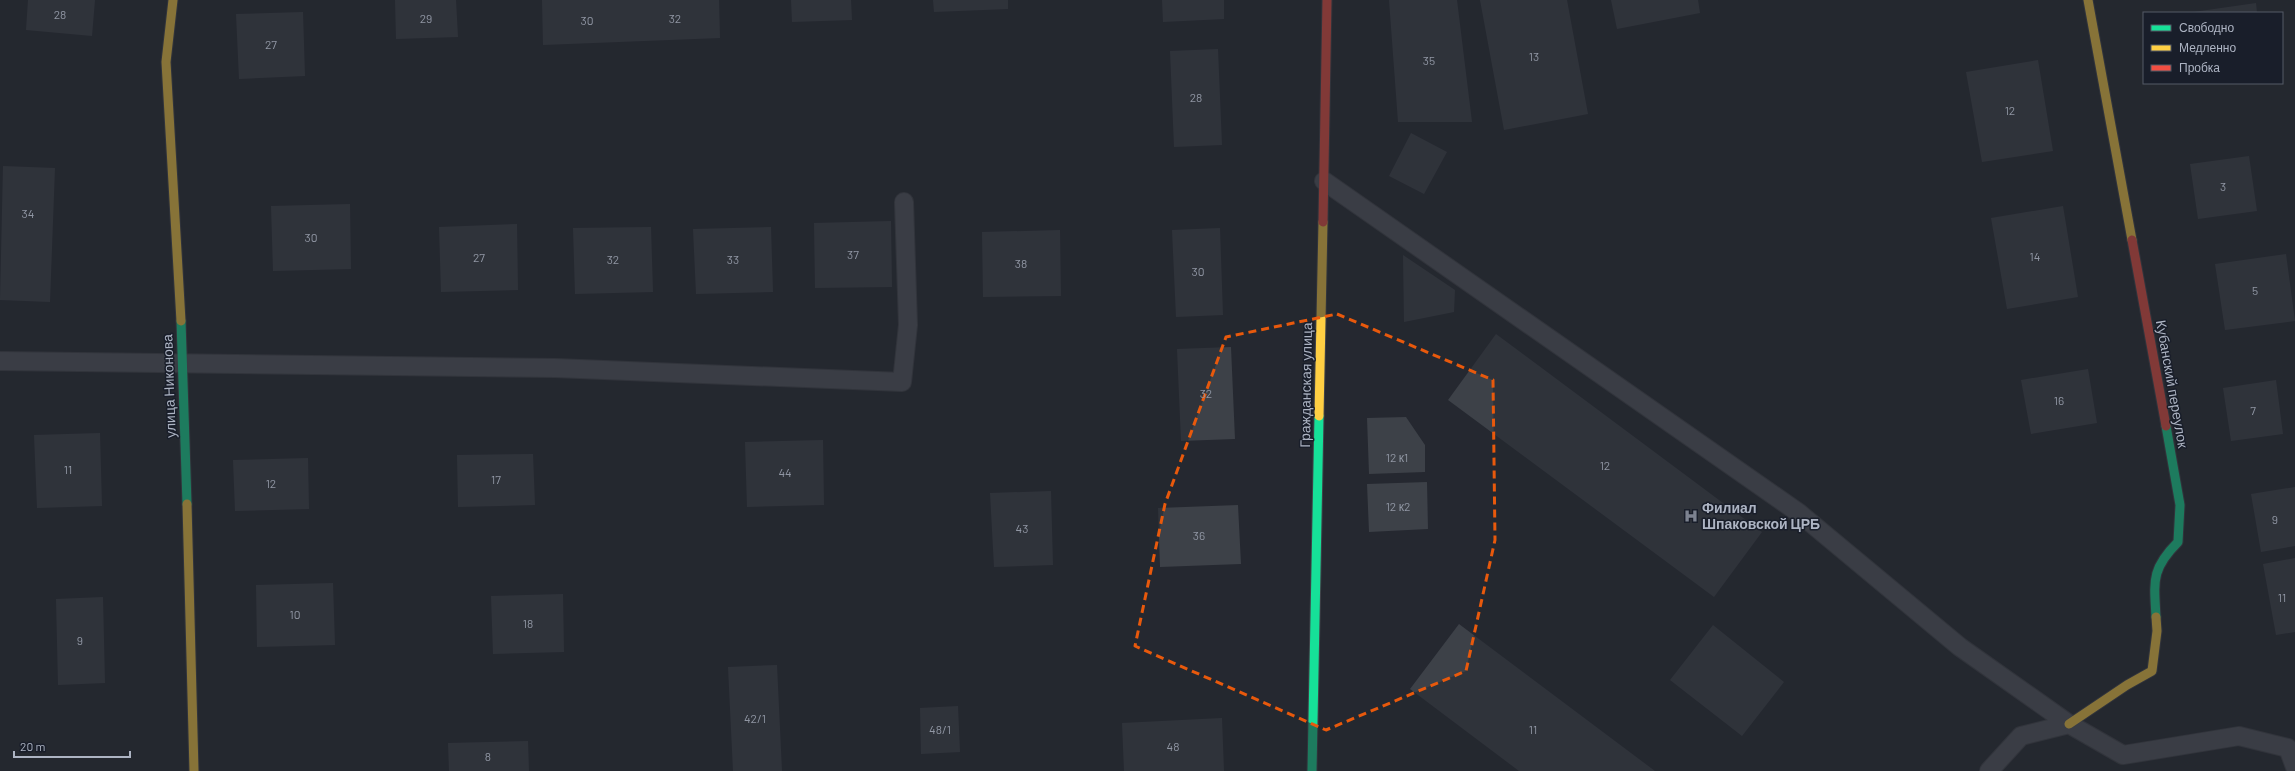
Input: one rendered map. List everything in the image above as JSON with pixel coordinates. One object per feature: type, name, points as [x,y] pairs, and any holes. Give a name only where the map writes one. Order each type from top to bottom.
[{"type":"street","name":"улица Никонова","points":[[173,0],[166,62],[183,362],[194,771]]},
{"type":"street","name":"Гражданская улица","points":[[1312,771],[1327,0]]},
{"type":"street","name":"Кубанский переулок","points":[[2070,724],[2127,685],[2152,671],[2157,631],[2154,581],[2163,557],[2178,542],[2180,505],[2088,0]]},
{"type":"lane","points":[[1324,182],[1799,513],[1960,647],[2070,724],[2123,755],[2239,736],[2288,748],[2295,767]]},
{"type":"lane","points":[[0,361],[183,362],[555,368],[902,382],[908,325],[904,202]]},
{"type":"lane","points":[[1989,771],[2020,736],[2070,724]]},
{"type":"highlighted area","points":[[1337,314],[1493,380],[1495,540],[1466,671],[1326,730],[1135,646],[1165,504],[1226,337]]},
{"type":"building","points":[[28,0],[95,0],[92,36],[26,30]]},
{"type":"building","points":[[395,0],[456,0],[458,37],[396,39]]},
{"type":"building","points":[[542,0],[719,0],[720,38],[543,45]]},
{"type":"building","points":[[791,0],[851,0],[852,20],[792,22]]},
{"type":"building","points":[[933,0],[1008,0],[1008,9],[934,12]]},
{"type":"building","points":[[1162,0],[1224,0],[1224,19],[1163,22]]},
{"type":"building","points":[[1389,0],[1457,0],[1472,122],[1398,122]]},
{"type":"building","points":[[1480,0],[1567,0],[1588,114],[1504,130]]},
{"type":"building","points":[[1611,0],[1698,0],[1700,13],[1617,29]]},
{"type":"building","points":[[2256,3],[2257,12],[2193,12]]},
{"type":"building","points":[[303,12],[305,76],[239,79],[236,14]]},
{"type":"building","points":[[1218,49],[1222,145],[1174,147],[1170,51]]},
{"type":"building","points":[[2038,60],[2053,151],[1982,162],[1966,72]]},
{"type":"building","points":[[1411,133],[1447,152],[1424,194],[1389,176]]},
{"type":"building","points":[[2249,156],[2257,211],[2198,219],[2190,164]]},
{"type":"building","points":[[3,166],[55,168],[50,302],[0,300]]},
{"type":"building","points":[[350,204],[351,269],[273,271],[271,206]]},
{"type":"building","points":[[2063,206],[2078,297],[2007,309],[1991,218]]},
{"type":"building","points":[[891,221],[892,287],[815,288],[814,223]]},
{"type":"building","points":[[517,224],[518,290],[441,292],[439,227]]},
{"type":"building","points":[[651,227],[653,292],[575,294],[573,228]]},
{"type":"building","points":[[771,227],[773,292],[696,294],[693,229]]},
{"type":"building","points":[[1220,228],[1223,315],[1176,317],[1172,230]]},
{"type":"building","points":[[1060,230],[1061,296],[983,297],[982,232]]},
{"type":"building","points":[[2286,254],[2295,321],[2225,330],[2215,264]]},
{"type":"building","points":[[1403,255],[1455,290],[1454,312],[1404,322]]},
{"type":"building","points":[[1496,334],[1762,532],[1714,597],[1448,400]]},
{"type":"building","points":[[1231,347],[1235,439],[1181,441],[1177,349]]},
{"type":"building","points":[[2088,369],[2097,423],[2031,434],[2021,380]]},
{"type":"building","points":[[2276,380],[2283,434],[2231,441],[2223,388]]},
{"type":"building","points":[[1406,417],[1425,445],[1425,472],[1369,474],[1367,418]]},
{"type":"building","points":[[100,433],[102,506],[37,508],[34,435]]},
{"type":"building","points":[[823,440],[824,505],[747,507],[745,442]]},
{"type":"building","points":[[533,454],[535,505],[458,507],[457,455]]},
{"type":"building","points":[[308,458],[309,509],[235,511],[233,460]]},
{"type":"building","points":[[1427,482],[1428,529],[1369,532],[1367,484]]},
{"type":"building","points":[[2295,487],[2295,546],[2261,552],[2251,494]]},
{"type":"building","points":[[1051,491],[1053,565],[994,567],[990,493]]},
{"type":"building","points":[[1238,505],[1241,564],[1160,567],[1158,508]]},
{"type":"building","points":[[2295,558],[2295,632],[2276,635],[2263,564]]},
{"type":"building","points":[[333,583],[335,645],[257,647],[256,585]]},
{"type":"building","points":[[563,594],[564,652],[493,654],[491,596]]},
{"type":"building","points":[[103,597],[105,683],[58,685],[56,599]]},
{"type":"building","points":[[1459,624],[1655,771],[1519,771],[1410,689]]},
{"type":"building","points":[[1713,625],[1784,682],[1742,736],[1670,680]]},
{"type":"building","points":[[777,665],[782,771],[733,771],[728,667]]},
{"type":"building","points":[[958,706],[960,752],[921,754],[920,708]]},
{"type":"building","points":[[1222,718],[1224,771],[1124,771],[1122,723]]},
{"type":"building","points":[[528,741],[529,771],[449,771],[448,743]]},
{"type":"traffic: fast","points":[[181,321],[187,504]]},
{"type":"traffic: fast","points":[[1312,771],[1319,416]]},
{"type":"traffic: fast","points":[[2156,617],[2156,576],[2163,560],[2178,542],[2180,505],[2166,426]]},
{"type":"traffic: slow","points":[[173,0],[166,62],[181,321]]},
{"type":"traffic: slow","points":[[2088,0],[2132,240]]},
{"type":"traffic: slow","points":[[1319,416],[1323,222]]},
{"type":"traffic: slow","points":[[187,504],[194,771]]},
{"type":"traffic: slow","points":[[2069,724],[2127,685],[2152,671],[2157,631],[2156,617]]},
{"type":"traffic: jam","points":[[1323,222],[1327,0]]},
{"type":"traffic: jam","points":[[2132,240],[2166,426]]},
{"type":"place","name":"Филиал Шпаковской ЦРБ","points":[[1691,516]]}]
